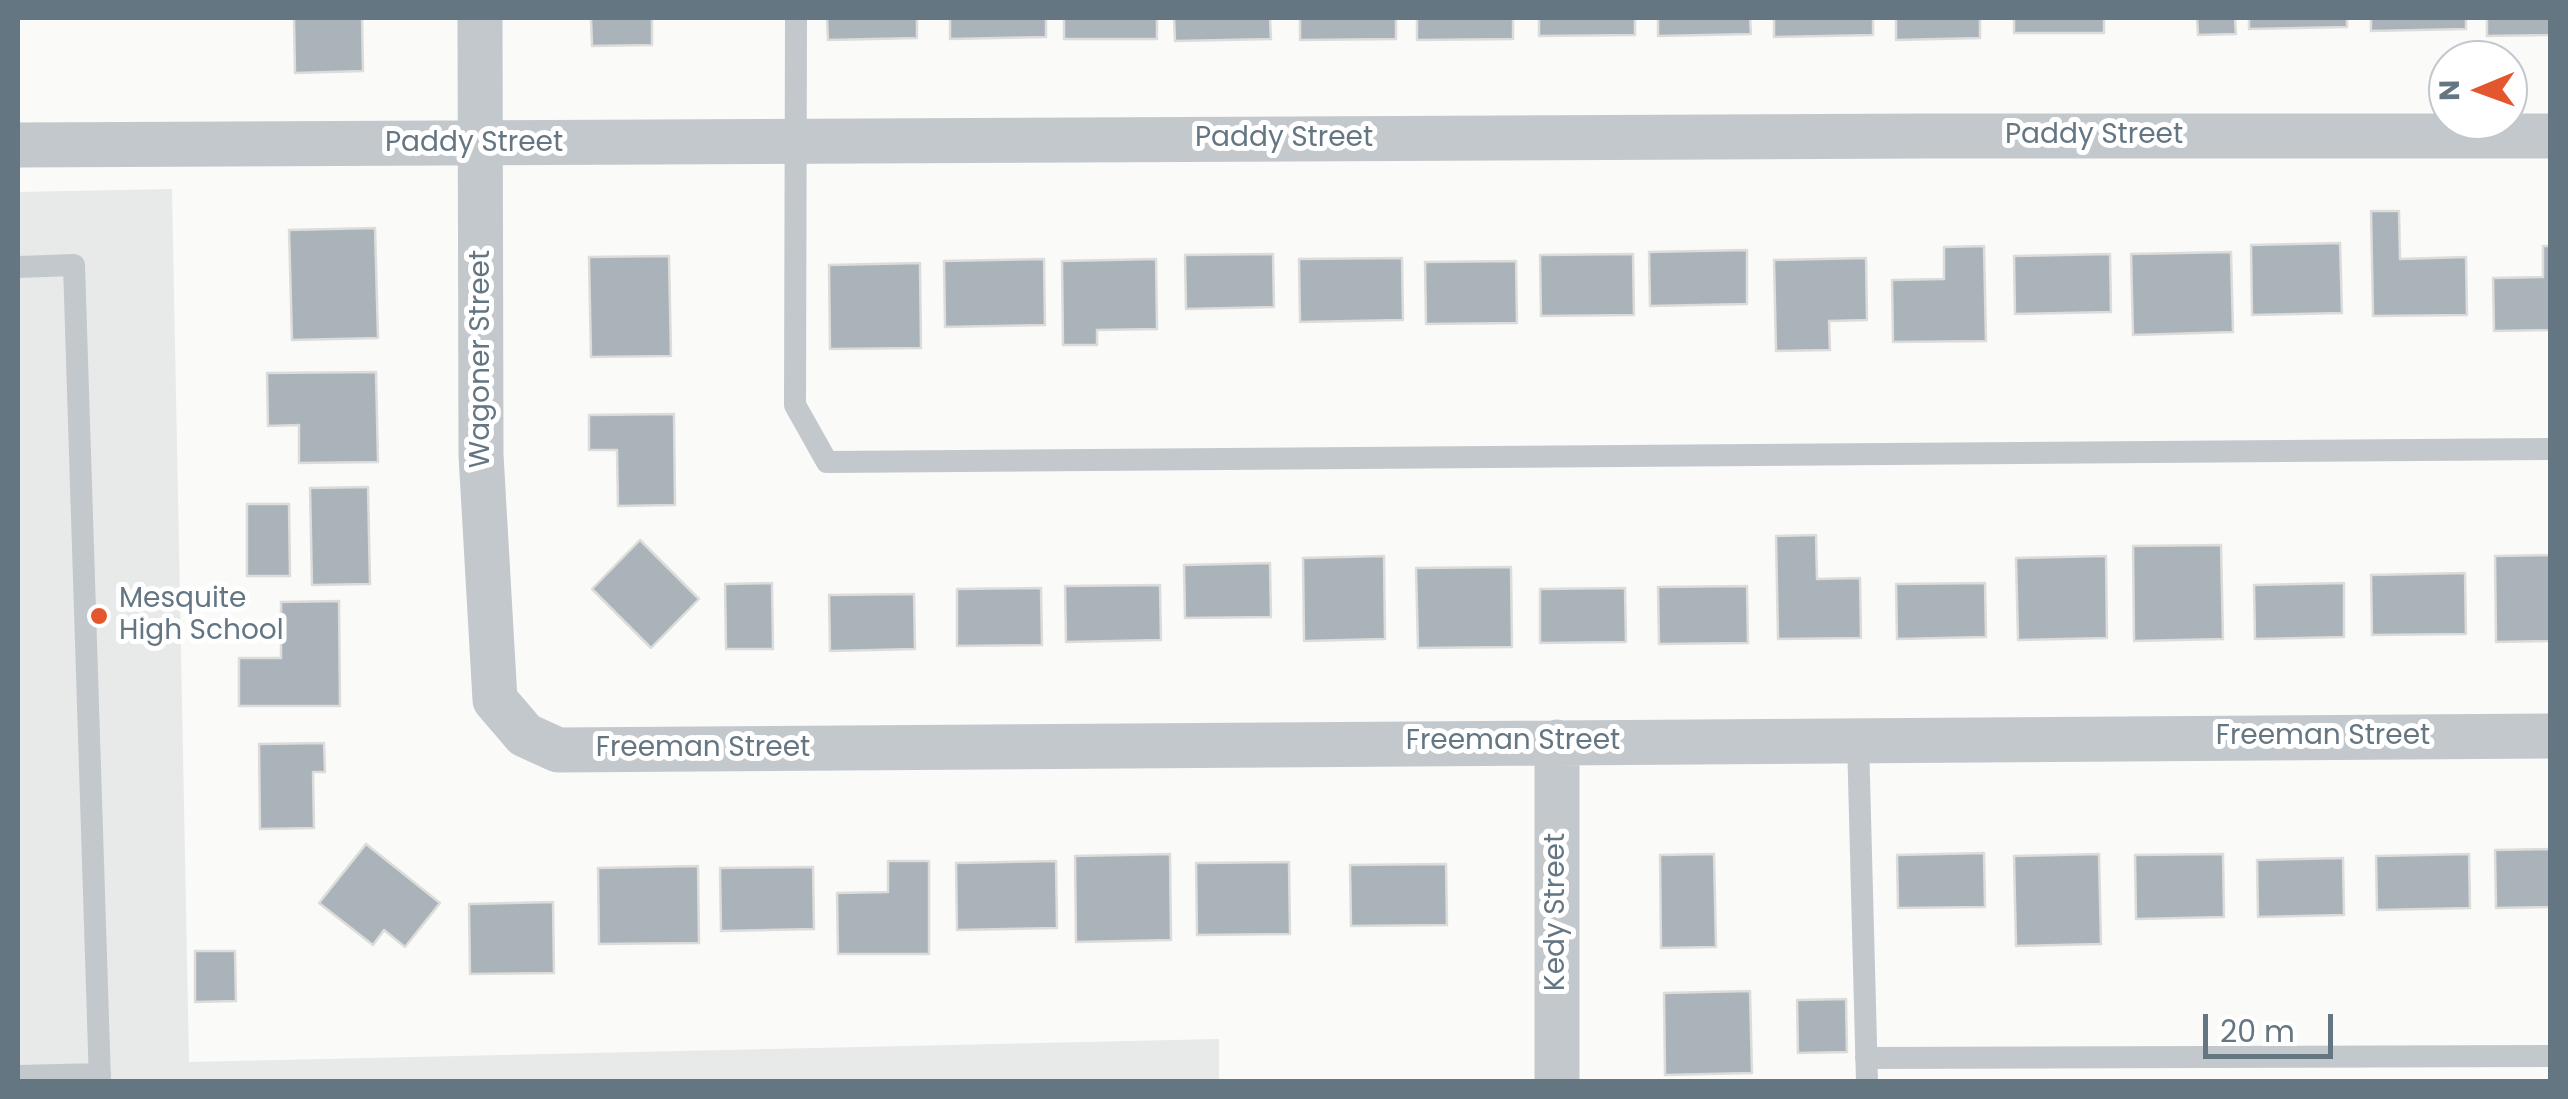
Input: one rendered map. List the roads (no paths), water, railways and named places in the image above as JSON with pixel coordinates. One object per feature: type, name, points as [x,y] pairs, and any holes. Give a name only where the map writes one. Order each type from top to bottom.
[{"type":"street","name":"Wagoner Street","points":[[480,18],[481,455],[495,700]]},
{"type":"street","name":"Paddy Street","points":[[18,145],[2550,136]]},
{"type":"street","name":"Freeman Street","points":[[495,700],[525,735],[558,750],[2550,736]]},
{"type":"street","name":"Kedy Street","points":[[1557,742],[1557,1082]]},
{"type":"lane","points":[[796,18],[795,406],[827,462],[2550,450]]},
{"type":"lane","points":[[18,266],[74,265],[100,1078],[18,1076]]},
{"type":"lane","points":[[1858,740],[1866,1070],[2550,1056]]},
{"type":"place","name":"Mesquite High School","points":[[99,616]]}]
